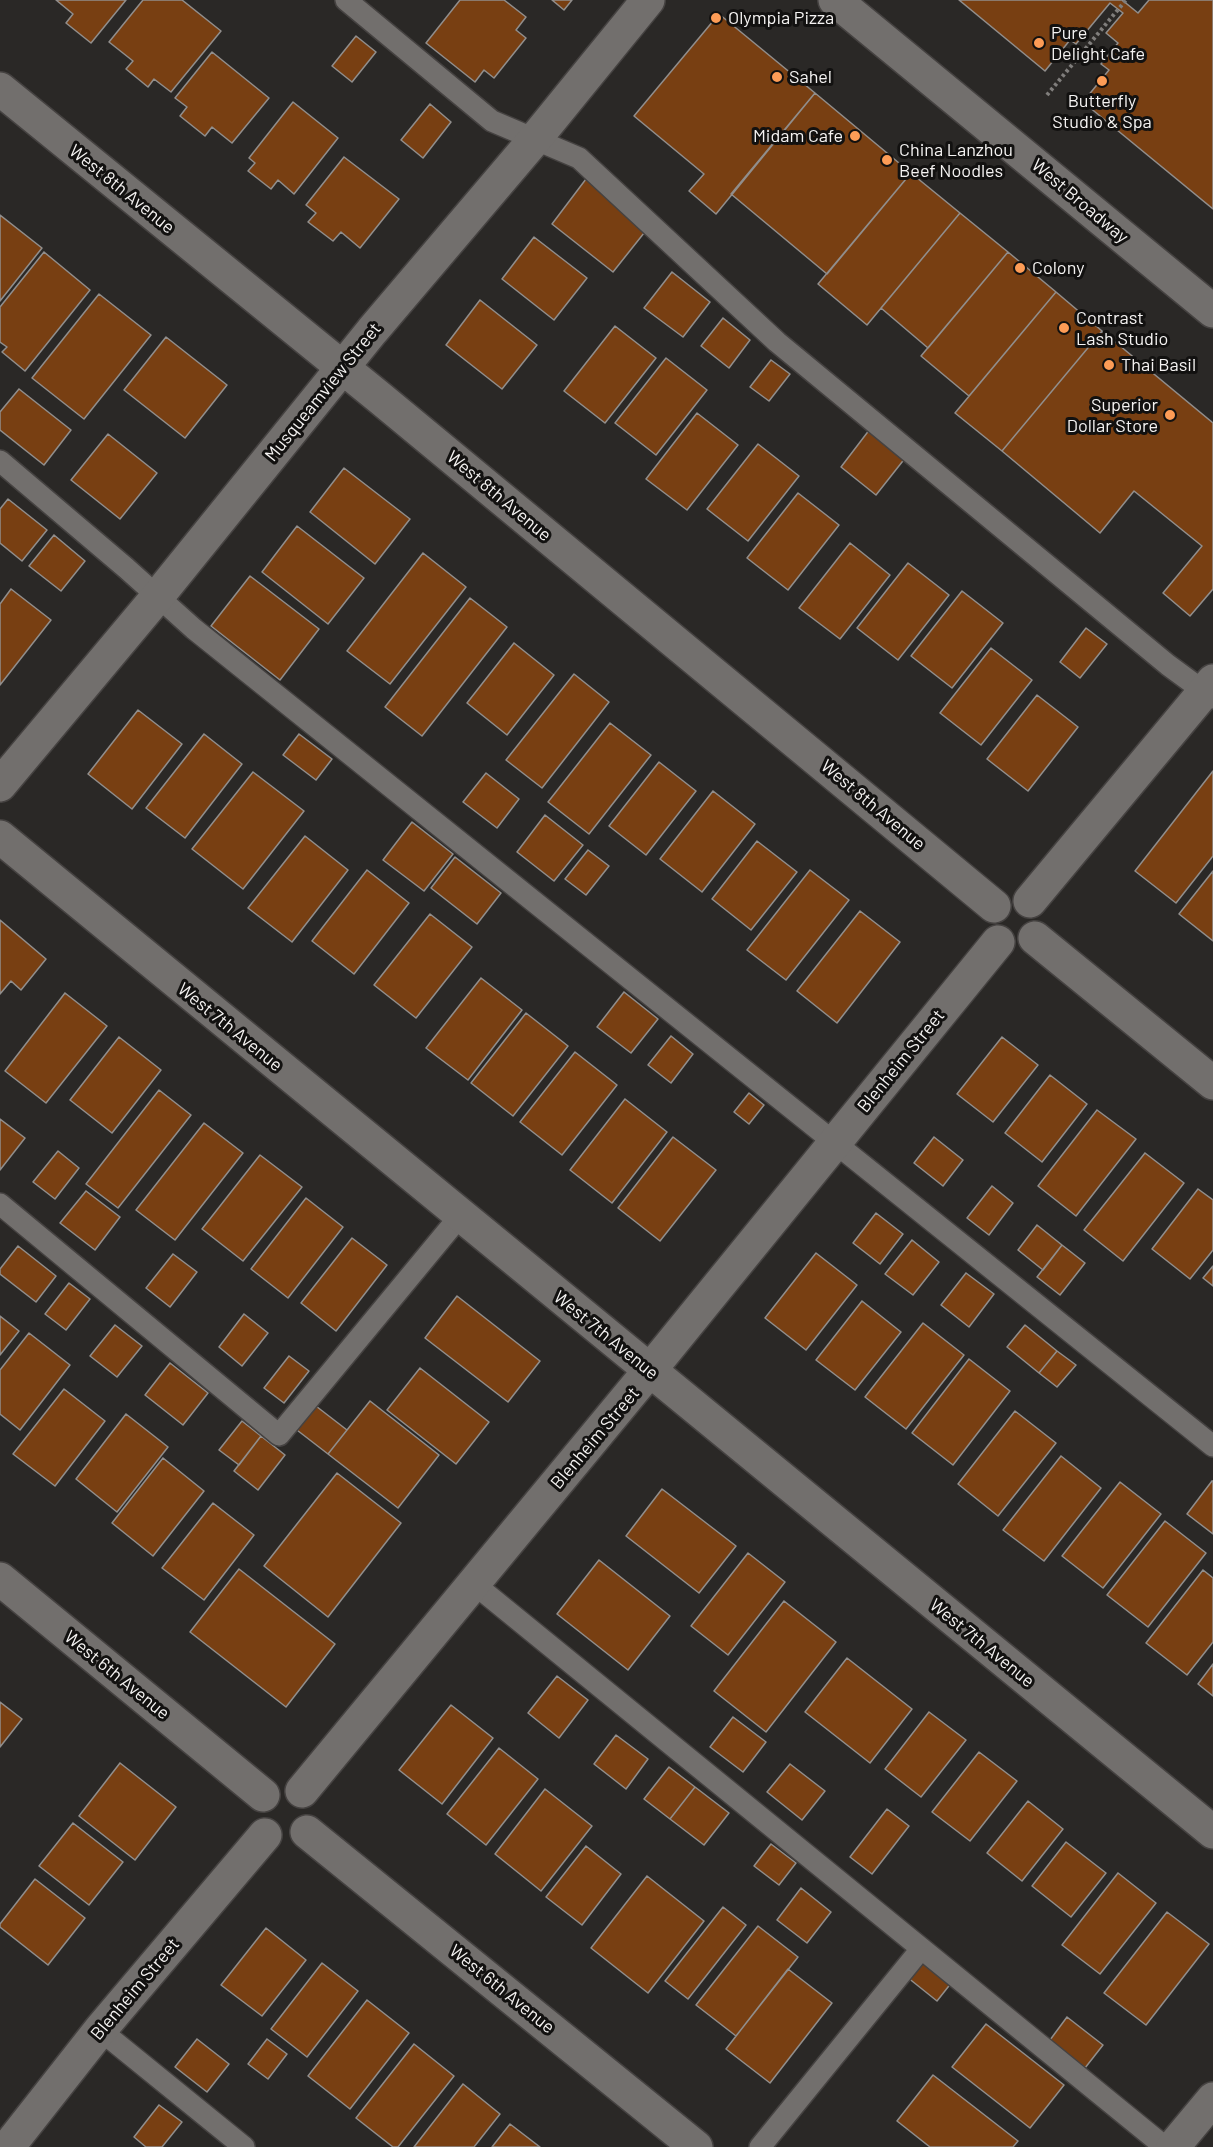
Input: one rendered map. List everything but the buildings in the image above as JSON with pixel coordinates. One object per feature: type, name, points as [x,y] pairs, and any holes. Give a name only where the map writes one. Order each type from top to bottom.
[{"type":"street","name":"Musqueamview Street","points":[[0,785],[648,0]]},
{"type":"street","name":"West Broadway","points":[[836,0],[1213,311]]},
{"type":"street","name":"West 8th Avenue","points":[[0,89],[343,368],[994,906]]},
{"type":"street","points":[[1030,901],[1210,690]]},
{"type":"street","name":"West 7th Avenue","points":[[0,837],[1213,1832]]},
{"type":"street","points":[[1007,897],[1030,901],[1040,915],[1041,923],[1035,938],[1021,948],[1005,947],[992,936],[988,921],[994,906],[1007,897]]},
{"type":"street","points":[[1035,938],[1213,1083]]},
{"type":"street","name":"Blenheim Street","points":[[302,1791],[650,1370],[998,942]]},
{"type":"street","name":"West 6th Avenue","points":[[0,1579],[262,1795]]},
{"type":"street","points":[[286,1785],[302,1791],[309,1798],[314,1815],[307,1832],[292,1842],[273,1841],[265,1835],[256,1820],[258,1802],[262,1795],[269,1789],[286,1785]]},
{"type":"street","name":"West 6th Avenue","points":[[307,1832],[696,2147]]},
{"type":"street","name":"Blenheim Street","points":[[8,2147],[100,2030],[265,1835]]},
{"type":"street","points":[[1173,2147],[1213,2099]]},
{"type":"lane","points":[[346,0],[492,121],[579,158],[777,342],[1168,665],[1210,690]]},
{"type":"lane","points":[[0,461],[194,629],[1213,1446]]},
{"type":"lane","points":[[0,1204],[279,1435],[460,1216]]},
{"type":"lane","points":[[473,1584],[1165,2147]]},
{"type":"lane","points":[[760,2147],[921,1949]]},
{"type":"lane","points":[[100,2030],[244,2147]]},
{"type":"path","points":[[1047,95],[1126,0]]},
{"type":"place","name":"Olympia Pizza","points":[[716,18]]},
{"type":"place","name":"Pure Delight Cafe","points":[[1039,43]]},
{"type":"place","name":"Sahel","points":[[777,77]]},
{"type":"place","name":"Butterfly Studio & Spa","points":[[1102,81]]},
{"type":"place","name":"Midam Cafe","points":[[855,136]]},
{"type":"place","name":"China Lanzhou Beef Noodles","points":[[887,160]]},
{"type":"place","name":"Colony","points":[[1020,268]]},
{"type":"place","name":"Contrast Lash Studio","points":[[1064,328]]},
{"type":"place","name":"Thai Basil","points":[[1109,365]]},
{"type":"place","name":"Superior Dollar Store","points":[[1170,415]]}]
